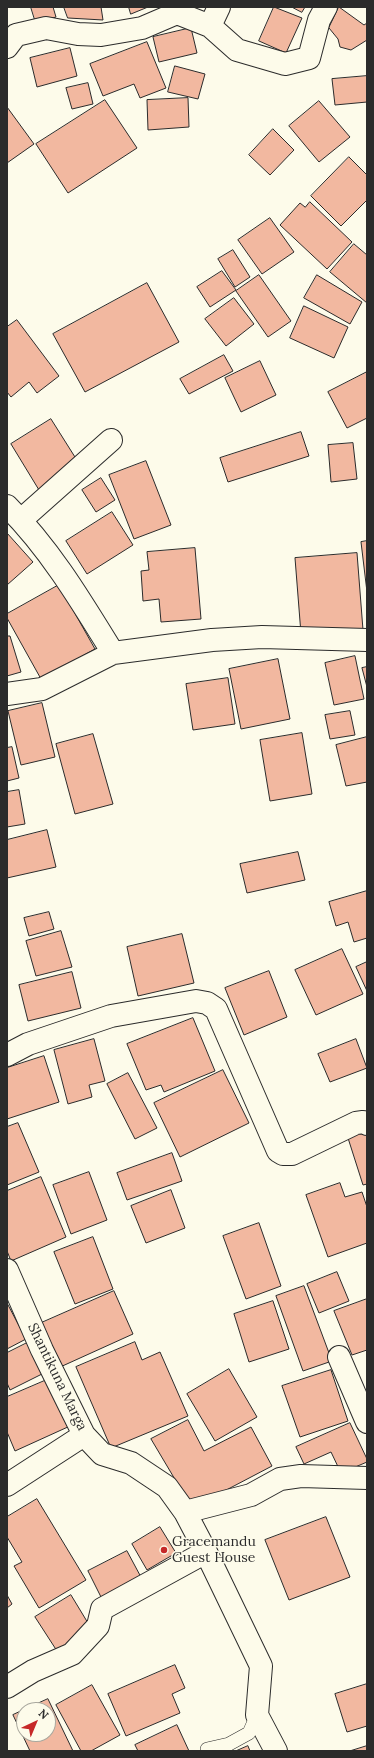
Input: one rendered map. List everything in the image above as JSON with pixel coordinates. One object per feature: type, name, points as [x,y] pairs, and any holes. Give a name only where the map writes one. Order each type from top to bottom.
[{"type":"street","points":[[7,47],[16,35],[46,28],[78,34],[101,35],[142,28],[177,13],[214,16],[237,50],[285,64],[309,58],[319,20],[326,7]]},
{"type":"street","points":[[111,440],[14,513],[55,562],[113,653]]},
{"type":"street","points":[[7,694],[42,689],[113,653],[212,640],[262,637],[367,640]]},
{"type":"street","points":[[7,1055],[28,1044],[111,1016],[196,1001],[207,1003],[216,1009],[278,1151],[283,1154],[292,1154],[356,1123],[363,1122],[367,1124]]},
{"type":"street","name":"Shantikuna Marga","points":[[7,1270],[42,1350],[84,1435],[102,1454],[131,1463],[167,1487],[185,1512],[261,1666],[257,1715]]},
{"type":"street","points":[[339,1357],[367,1422]]},
{"type":"street","points":[[7,1485],[84,1435]]},
{"type":"street","points":[[185,1512],[252,1495],[280,1479],[301,1476],[367,1478]]},
{"type":"street","points":[[7,1687],[32,1671],[72,1654],[98,1626],[102,1609],[206,1552]]},
{"type":"street","points":[[257,1715],[276,1751]]},
{"type":"lane","points":[[207,1749],[229,1744],[249,1733],[257,1715]]},
{"type":"building","points":[[31,7],[53,7],[56,17],[36,23]]},
{"type":"building","points":[[64,7],[101,7],[103,20],[68,18]]},
{"type":"building","points":[[129,7],[148,7],[131,14]]},
{"type":"building","points":[[274,7],[302,18],[286,53],[259,41]]},
{"type":"building","points":[[292,7],[305,7],[302,12]]},
{"type":"building","points":[[339,7],[364,25],[367,23],[367,40],[351,50],[340,47],[338,39],[329,28]]},
{"type":"building","points":[[191,28],[197,53],[159,62],[153,37]]},
{"type":"building","points":[[147,42],[166,88],[140,98],[134,84],[103,96],[90,64]]},
{"type":"building","points":[[70,48],[77,76],[37,87],[30,58]]},
{"type":"building","points":[[175,66],[205,74],[198,99],[168,92]]},
{"type":"building","points":[[367,76],[367,102],[335,105],[332,79]]},
{"type":"building","points":[[88,83],[93,104],[72,109],[66,88]]},
{"type":"building","points":[[188,98],[189,127],[148,130],[147,100]]},
{"type":"building","points":[[105,100],[137,148],[68,193],[36,144]]},
{"type":"building","points":[[319,101],[350,137],[319,162],[289,126]]},
{"type":"building","points":[[7,107],[34,144],[7,163]]},
{"type":"building","points":[[273,129],[294,150],[270,175],[249,155]]},
{"type":"building","points":[[349,157],[367,175],[367,200],[341,226],[311,196]]},
{"type":"building","points":[[310,202],[352,242],[327,269],[280,225],[300,203],[305,207]]},
{"type":"building","points":[[270,218],[294,252],[262,274],[238,240]]},
{"type":"building","points":[[354,244],[367,255],[367,303],[330,272]]},
{"type":"building","points":[[233,250],[250,277],[235,287],[218,259]]},
{"type":"building","points":[[222,271],[236,290],[210,307],[197,287]]},
{"type":"building","points":[[259,275],[291,321],[268,337],[236,291]]},
{"type":"building","points":[[317,275],[362,302],[350,324],[304,298]]},
{"type":"building","points":[[147,283],[179,342],[85,392],[53,334]]},
{"type":"building","points":[[234,298],[254,324],[226,346],[205,319]]},
{"type":"building","points":[[304,306],[348,327],[334,358],[290,338]]},
{"type":"building","points":[[17,320],[59,376],[37,393],[29,382],[11,397],[7,392],[7,327]]},
{"type":"building","points":[[224,355],[233,371],[189,394],[180,379]]},
{"type":"building","points":[[260,361],[276,395],[241,412],[225,378]]},
{"type":"building","points":[[367,372],[367,418],[347,428],[328,392]]},
{"type":"building","points":[[51,419],[80,465],[39,490],[11,444]]},
{"type":"building","points":[[301,432],[309,456],[228,482],[220,458]]},
{"type":"building","points":[[353,443],[357,479],[331,482],[328,445]]},
{"type":"building","points":[[146,461],[171,525],[134,539],[109,475]]},
{"type":"building","points":[[101,478],[115,500],[96,512],[82,490]]},
{"type":"building","points":[[112,512],[133,545],[87,574],[66,541]]},
{"type":"building","points":[[7,533],[33,562],[7,585]]},
{"type":"building","points":[[367,541],[367,592],[361,542]]},
{"type":"building","points":[[195,548],[201,619],[161,622],[159,599],[143,601],[141,571],[149,570],[147,552]]},
{"type":"building","points":[[357,553],[363,630],[301,634],[295,558]]},
{"type":"building","points":[[59,585],[95,649],[41,679],[7,618],[7,614]]},
{"type":"building","points":[[7,636],[10,636],[21,672],[7,676]]},
{"type":"building","points":[[355,656],[364,699],[334,705],[325,663]]},
{"type":"building","points":[[278,659],[290,719],[241,729],[229,669]]},
{"type":"building","points":[[367,667],[367,687],[362,668]]},
{"type":"building","points":[[228,678],[235,724],[193,730],[186,684]]},
{"type":"building","points":[[42,703],[55,757],[21,765],[8,711]]},
{"type":"building","points":[[350,711],[355,735],[330,739],[325,715]]},
{"type":"building","points":[[302,733],[312,794],[270,801],[260,740]]},
{"type":"building","points":[[93,734],[113,804],[75,814],[56,744]]},
{"type":"building","points":[[367,737],[367,782],[346,786],[336,745]]},
{"type":"building","points":[[12,747],[19,778],[7,781],[7,748]]},
{"type":"building","points":[[19,790],[25,824],[7,827],[7,792]]},
{"type":"building","points":[[47,830],[56,867],[7,878],[7,840]]},
{"type":"building","points":[[298,852],[305,880],[247,893],[240,864]]},
{"type":"building","points":[[367,891],[367,938],[354,942],[348,922],[336,926],[329,902]]},
{"type":"building","points":[[49,912],[54,929],[29,936],[24,918]]},
{"type":"building","points":[[61,931],[72,967],[36,976],[26,941]]},
{"type":"building","points":[[182,934],[194,983],[138,996],[127,947]]},
{"type":"building","points":[[342,949],[363,994],[316,1015],[295,970]]},
{"type":"building","points":[[367,962],[367,991],[356,967]]},
{"type":"building","points":[[269,971],[287,1017],[244,1035],[225,988]]},
{"type":"building","points":[[72,972],[81,1008],[28,1021],[19,985]]},
{"type":"building","points":[[193,1018],[215,1071],[164,1092],[161,1085],[146,1090],[127,1044]]},
{"type":"building","points":[[94,1039],[105,1081],[89,1085],[92,1097],[68,1104],[54,1050]]},
{"type":"building","points":[[356,1039],[367,1068],[330,1082],[318,1054]]},
{"type":"building","points":[[44,1056],[59,1102],[7,1119],[7,1068]]},
{"type":"building","points":[[223,1070],[249,1123],[180,1157],[154,1103]]},
{"type":"building","points":[[128,1073],[157,1128],[135,1139],[107,1084]]},
{"type":"building","points":[[18,1123],[39,1172],[7,1185],[7,1127]]},
{"type":"building","points":[[367,1131],[367,1184],[363,1185],[348,1138]]},
{"type":"building","points":[[172,1153],[182,1181],[127,1200],[117,1173]]},
{"type":"building","points":[[89,1172],[107,1220],[71,1234],[53,1185]]},
{"type":"building","points":[[41,1177],[66,1237],[11,1261],[7,1251],[7,1191]]},
{"type":"building","points":[[340,1183],[345,1197],[362,1192],[367,1207],[367,1243],[328,1257],[306,1195]]},
{"type":"building","points":[[171,1190],[185,1228],[146,1243],[131,1206]]},
{"type":"building","points":[[259,1223],[281,1286],[246,1299],[223,1236]]},
{"type":"building","points":[[93,1237],[113,1289],[75,1304],[54,1252]]},
{"type":"building","points":[[337,1272],[349,1301],[319,1313],[307,1284]]},
{"type":"building","points":[[304,1286],[332,1361],[303,1371],[276,1296]]},
{"type":"building","points":[[114,1291],[133,1334],[58,1368],[39,1324]]},
{"type":"building","points":[[367,1299],[367,1350],[352,1355],[334,1311]]},
{"type":"building","points":[[273,1301],[289,1349],[249,1362],[234,1314]]},
{"type":"building","points":[[7,1303],[26,1339],[7,1349]]},
{"type":"building","points":[[135,1342],[142,1360],[160,1352],[188,1416],[111,1448],[76,1367]]},
{"type":"building","points":[[27,1343],[42,1374],[10,1390],[7,1383],[7,1353]]},
{"type":"building","points":[[229,1369],[257,1417],[215,1441],[187,1394]]},
{"type":"building","points":[[331,1370],[348,1421],[300,1437],[282,1386]]},
{"type":"building","points":[[49,1379],[70,1426],[15,1451],[7,1432],[7,1397]]},
{"type":"building","points":[[188,1420],[204,1451],[251,1427],[272,1466],[192,1508],[151,1439]]},
{"type":"building","points":[[350,1423],[367,1462],[341,1473],[331,1452],[304,1464],[296,1447]]},
{"type":"building","points":[[37,1499],[86,1580],[39,1608],[14,1566],[22,1562],[7,1537],[7,1517]]},
{"type":"building","points":[[326,1517],[350,1577],[289,1600],[265,1540]]},
{"type":"building","points":[[160,1527],[176,1553],[147,1570],[132,1544]]},
{"type":"building","points":[[127,1551],[142,1579],[102,1599],[88,1571]]},
{"type":"building","points":[[7,1595],[12,1604],[7,1608]]},
{"type":"building","points":[[71,1595],[91,1628],[57,1651],[35,1617]]},
{"type":"building","points":[[175,1665],[185,1688],[172,1694],[180,1713],[126,1736],[108,1694]]},
{"type":"building","points":[[367,1684],[367,1726],[347,1732],[335,1694]]},
{"type":"building","points":[[92,1685],[120,1735],[91,1751],[81,1751],[56,1705]]},
{"type":"building","points":[[48,1699],[49,1702],[41,1702]]},
{"type":"building","points":[[16,1714],[16,1721],[13,1715]]},
{"type":"building","points":[[56,1716],[73,1751],[30,1751],[26,1742],[56,1742]]},
{"type":"building","points":[[177,1725],[189,1751],[138,1751],[135,1745]]},
{"type":"building","points":[[248,1746],[250,1751],[236,1751]]},
{"type":"building","points":[[367,1746],[367,1751],[350,1751]]},
{"type":"place","name":"Gracemandu Guest House","points":[[164,1550]]}]
